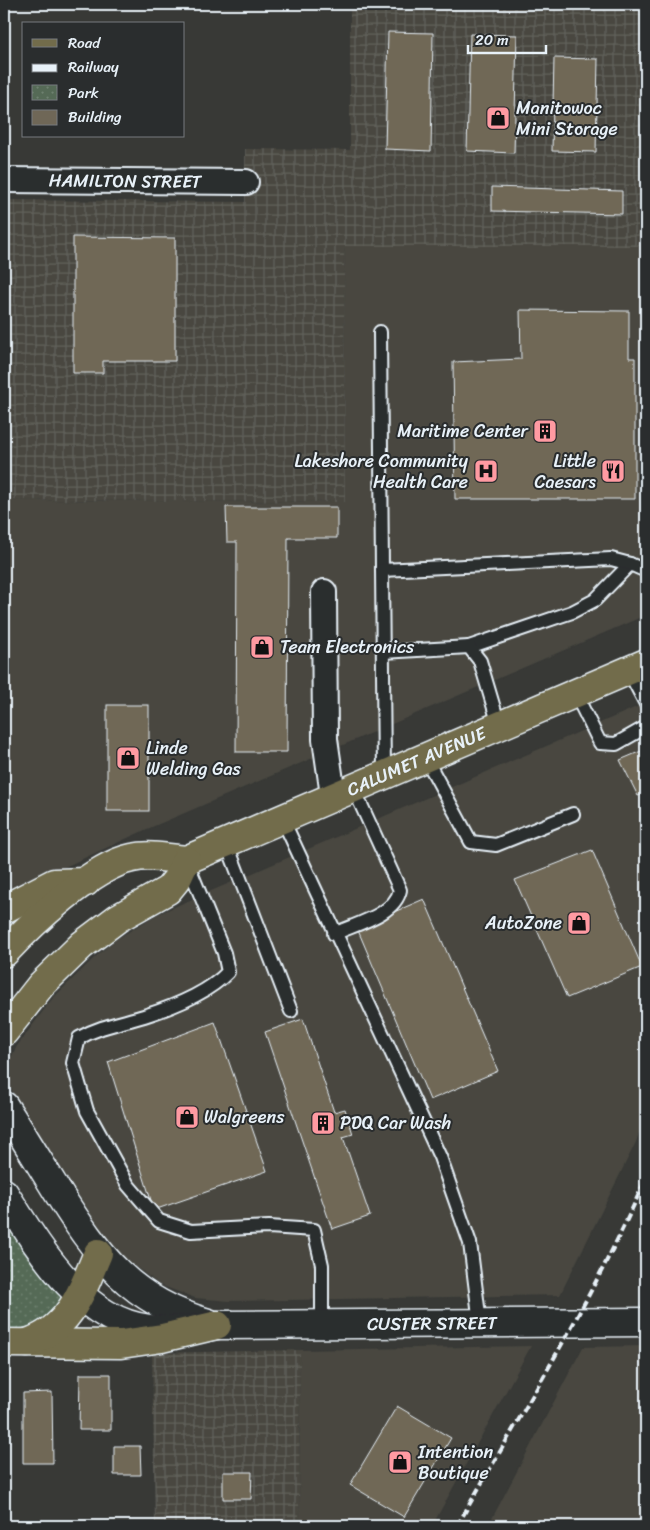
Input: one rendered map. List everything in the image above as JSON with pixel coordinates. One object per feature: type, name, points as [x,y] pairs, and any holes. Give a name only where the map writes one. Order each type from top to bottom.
[{"type":"main road","name":"CALUMET AVENUE","points":[[186,860],[637,666]]},
{"type":"main road","points":[[4,954],[42,916],[107,868],[132,858],[151,856],[186,860],[177,879],[168,890],[118,918],[82,945],[41,985],[4,1032]]},
{"type":"main road","points":[[4,909],[54,883],[86,882]]},
{"type":"main road","points":[[14,1343],[55,1328],[69,1314],[98,1253]]},
{"type":"main road","points":[[14,1343],[121,1344],[162,1338],[217,1325]]},
{"type":"street","name":"HAMILTON STREET","points":[[4,180],[246,182]]},
{"type":"street","points":[[324,592],[325,739],[343,791]]},
{"type":"street","name":"CUSTER STREET","points":[[4,1106],[98,1253],[123,1278],[159,1302],[189,1316],[217,1325]]},
{"type":"street","name":"CUSTER STREET","points":[[4,1193],[52,1267],[80,1294],[112,1316],[140,1327],[170,1329],[217,1325],[646,1322]]},
{"type":"lane","points":[[380,332],[384,774]]},
{"type":"lane","points":[[382,570],[611,559],[630,564],[646,572]]},
{"type":"lane","points":[[382,652],[469,647],[572,612],[595,600],[630,564]]},
{"type":"lane","points":[[469,647],[480,661],[499,725]]},
{"type":"lane","points":[[637,666],[646,704]]},
{"type":"lane","points":[[574,693],[600,743],[616,744],[646,727]]},
{"type":"lane","points":[[424,757],[470,842],[496,844],[573,814]]},
{"type":"lane","points":[[334,934],[388,910],[398,900],[400,890],[343,791]]},
{"type":"lane","points":[[282,818],[334,934],[440,1157],[470,1243],[480,1322]]},
{"type":"lane","points":[[226,842],[292,1011]]},
{"type":"lane","points":[[186,860],[224,953],[228,972],[215,985],[194,996],[145,1016],[96,1028],[79,1038],[73,1063],[87,1111],[128,1185],[159,1222],[191,1231],[269,1227],[314,1230],[322,1265],[322,1325]]},
{"type":"shaded area","points":[[350,4],[646,4],[646,246],[344,246],[345,502],[4,500],[4,200],[245,202],[245,149],[350,150]]},
{"type":"shaded area","points":[[344,246],[646,246],[646,615],[145,830],[4,895],[4,500],[345,502]]},
{"type":"shaded area","points":[[646,703],[646,1112],[636,1142],[560,1295],[229,1301],[195,1298],[160,1285],[116,1252],[27,1118],[10,1087],[8,1063],[17,1046],[52,999],[115,940],[158,914]]},
{"type":"shaded area","points":[[531,1346],[432,1526],[299,1526],[300,1350]]},
{"type":"shaded area","points":[[646,1346],[646,1526],[488,1526],[583,1347]]},
{"type":"shaded area","points":[[300,1350],[299,1526],[155,1526],[152,1353]]},
{"type":"green space","points":[[4,1213],[67,1297],[53,1313],[34,1326],[26,1328],[4,1330]]},
{"type":"building","points":[[388,32],[433,33],[431,151],[385,149]]},
{"type":"building","points":[[470,34],[517,35],[514,153],[467,151]]},
{"type":"building","points":[[554,58],[598,59],[596,152],[552,151]]},
{"type":"building","points":[[492,187],[622,191],[622,214],[492,211]]},
{"type":"building","points":[[73,237],[175,238],[175,361],[103,361],[103,373],[73,373]]},
{"type":"building","name":"Maritime Center","points":[[520,310],[629,311],[629,358],[635,358],[635,499],[455,499],[453,362],[521,359]]},
{"type":"building","name":"Team Electronics","points":[[226,507],[337,507],[337,538],[288,538],[287,752],[236,752],[237,542],[227,542]]},
{"type":"building","name":"Linde Welding Gas","points":[[107,705],[149,705],[149,811],[107,811]]},
{"type":"building","points":[[646,749],[646,793],[638,796],[620,760]]},
{"type":"building","name":"AutoZone","points":[[592,850],[642,967],[567,998],[515,880]]},
{"type":"building","points":[[424,899],[498,1071],[430,1100],[357,928]]},
{"type":"building","name":"PDQ Car Wash","points":[[303,1019],[334,1112],[345,1109],[353,1134],[343,1137],[370,1216],[332,1229],[265,1032]]},
{"type":"building","name":"Walgreens","points":[[215,1022],[267,1171],[154,1210],[108,1062]]},
{"type":"building","points":[[80,1374],[111,1374],[111,1430],[79,1430]]},
{"type":"building","points":[[52,1392],[53,1463],[23,1463],[23,1393]]},
{"type":"building","name":"Intention Boutique","points":[[397,1406],[451,1438],[404,1517],[350,1485]]},
{"type":"building","points":[[114,1446],[140,1446],[141,1475],[114,1475]]},
{"type":"building","points":[[223,1472],[252,1472],[251,1499],[223,1499]]},
{"type":"railway","points":[[457,1526],[580,1311],[646,1178]]},
{"type":"place","name":"Manitowoc Mini Storage","points":[[498,118]]},
{"type":"place","name":"Maritime Center","points":[[545,431]]},
{"type":"place","name":"Lakeshore Community Health Care","points":[[486,471]]},
{"type":"place","name":"Little Caesars","points":[[613,471]]},
{"type":"place","name":"Team Electronics","points":[[262,647]]},
{"type":"place","name":"Linde Welding Gas","points":[[128,758]]},
{"type":"place","name":"AutoZone","points":[[579,923]]},
{"type":"place","name":"Walgreens","points":[[187,1117]]},
{"type":"place","name":"PDQ Car Wash","points":[[323,1123]]},
{"type":"place","name":"Intention Boutique","points":[[400,1462]]}]
